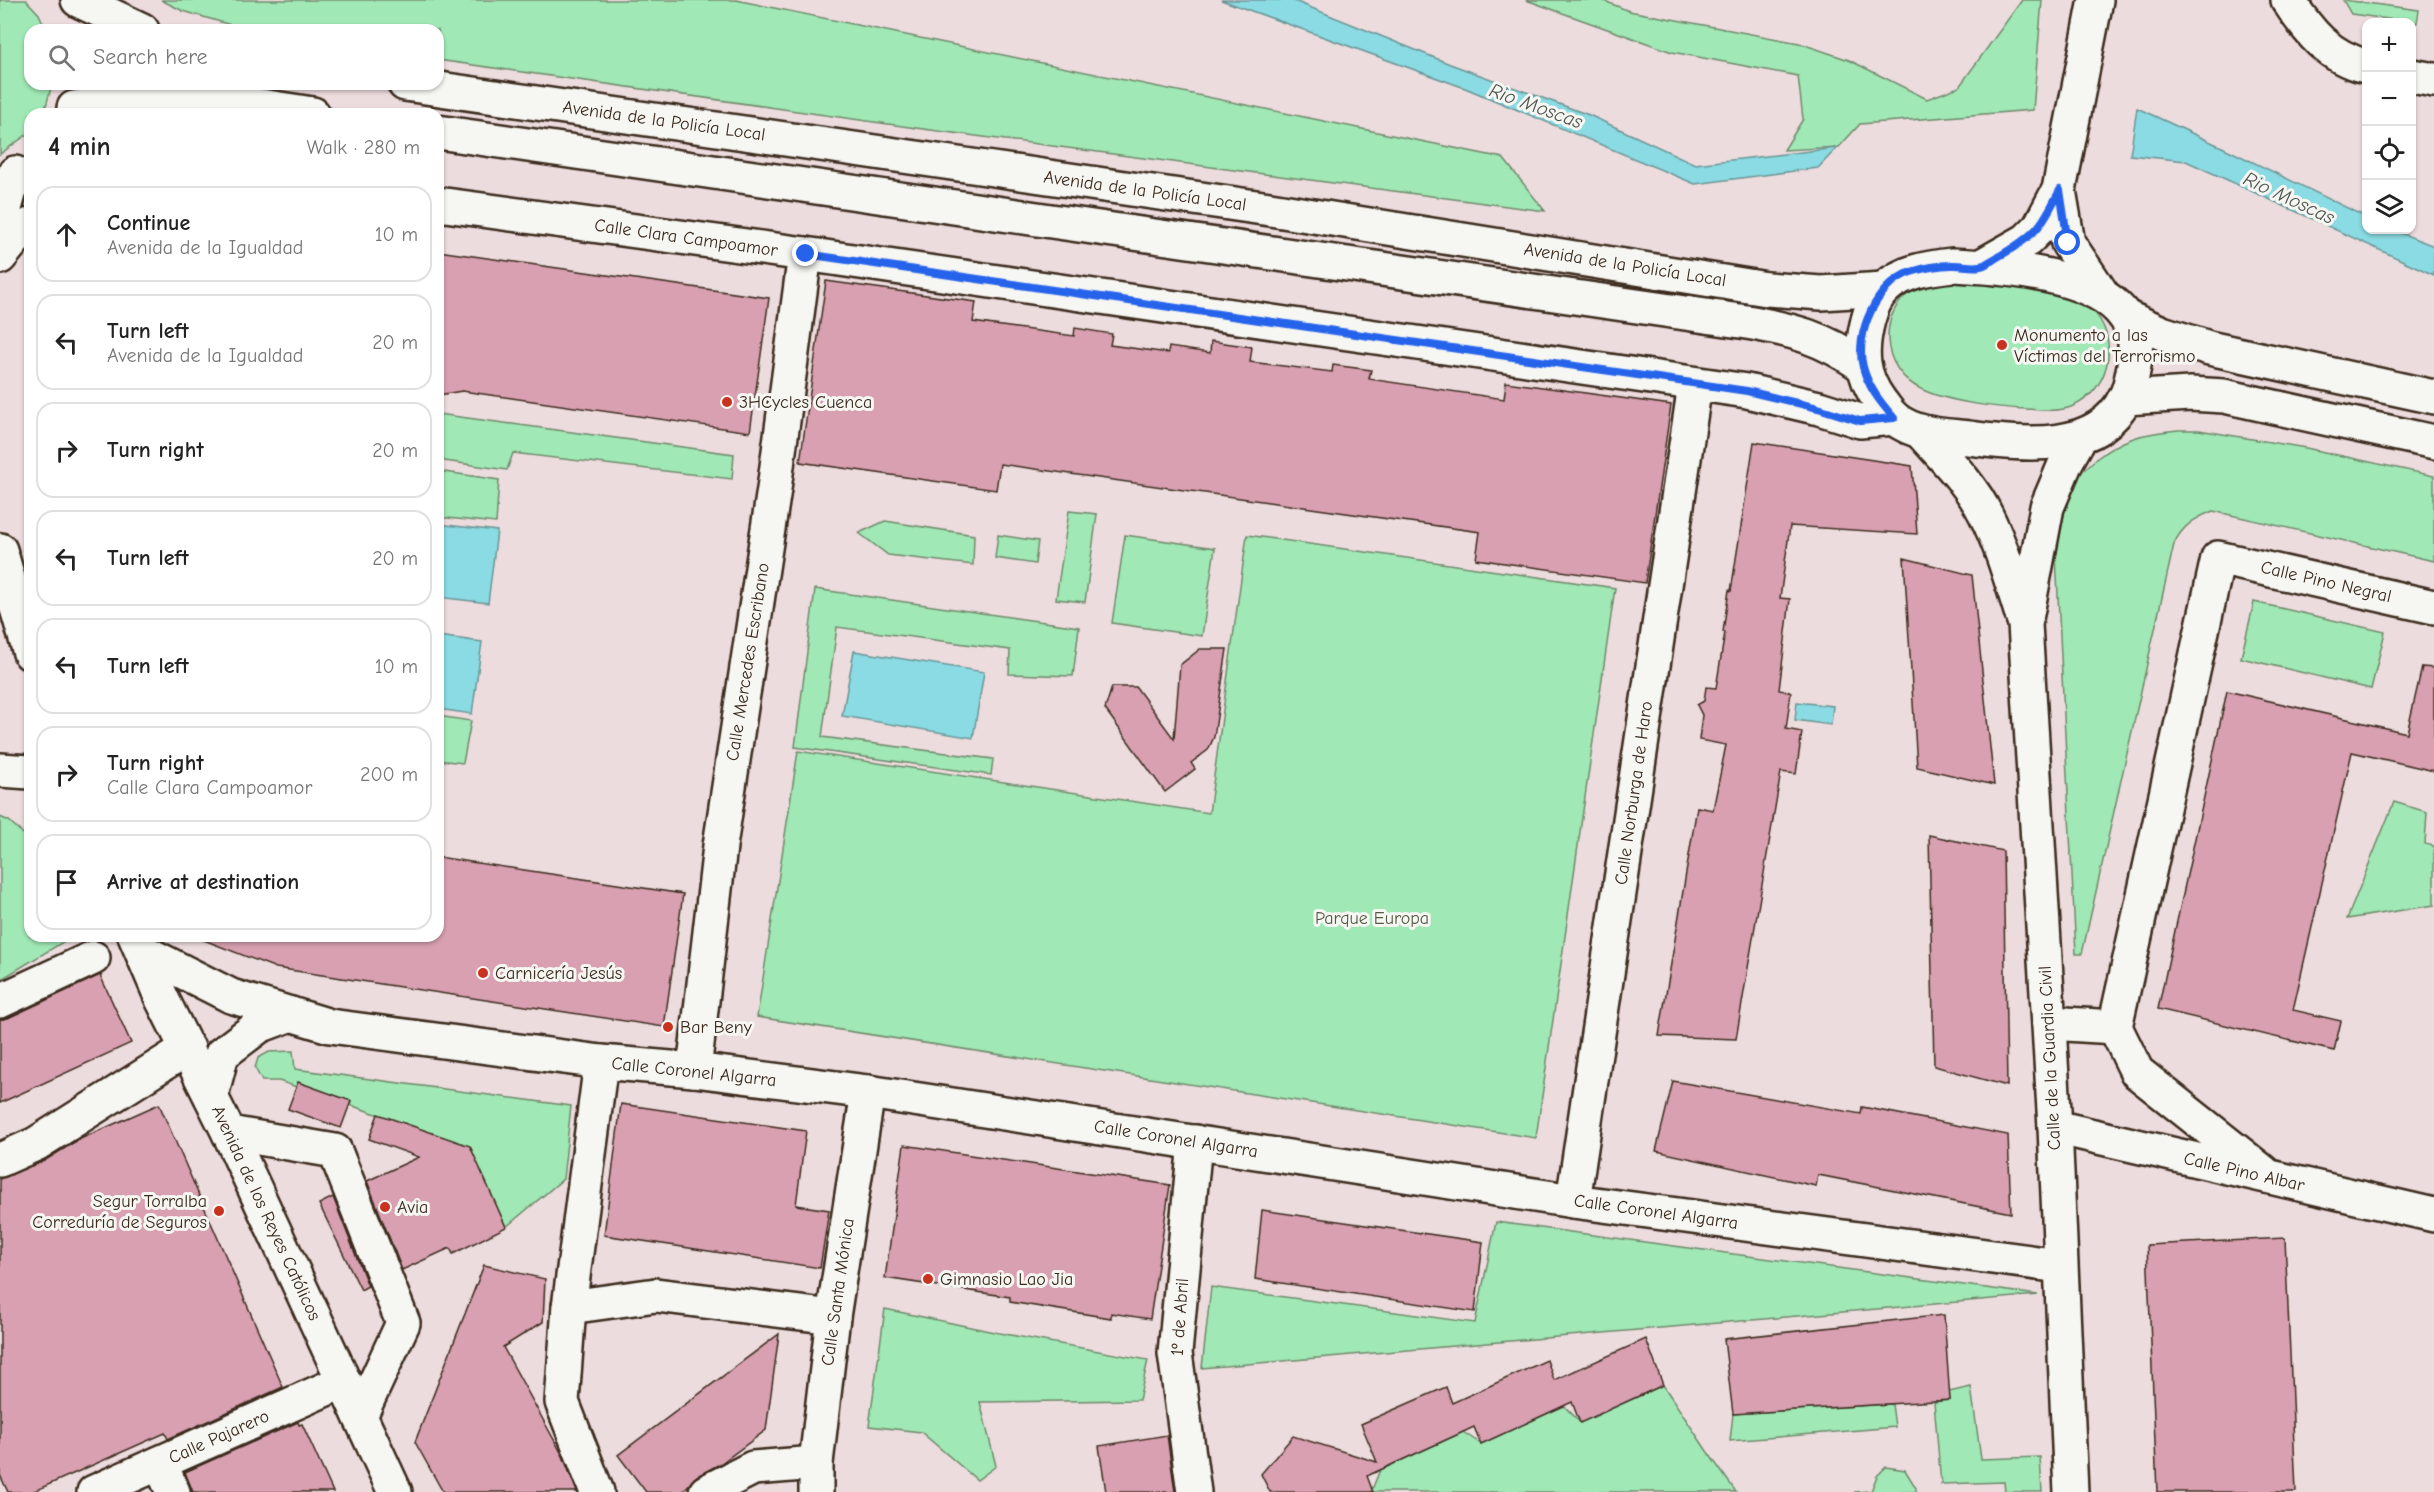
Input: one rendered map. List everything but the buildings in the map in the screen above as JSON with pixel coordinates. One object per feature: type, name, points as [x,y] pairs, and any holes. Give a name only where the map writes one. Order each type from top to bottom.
[{"type":"street","points":[[66,0],[76,24]]},
{"type":"street","points":[[78,0],[129,24]]},
{"type":"street","points":[[1982,266],[2027,240],[2039,228],[2060,190],[2096,0]]},
{"type":"street","points":[[2288,0],[2313,35],[2327,48],[2344,58],[2362,64]]},
{"type":"street","points":[[2416,76],[2434,80]]},
{"type":"street","name":"Avenida de la Policía Local","points":[[444,90],[1270,209],[1767,289],[1821,293],[1884,289]]},
{"type":"street","points":[[76,102],[183,94],[251,108]]},
{"type":"street","points":[[444,133],[1747,322],[1819,339],[1838,348],[1862,365]]},
{"type":"street","points":[[0,226],[15,172]]},
{"type":"street","points":[[2060,190],[2068,243],[2102,294],[2128,318],[2134,333],[2136,350],[2134,370],[2125,398],[2114,415],[2101,427],[2080,437]]},
{"type":"street","name":"Calle Clara Campoamor","points":[[444,205],[806,254],[1747,391],[1860,421],[1908,425],[2010,443],[2058,442],[2080,437]]},
{"type":"street","points":[[0,257],[24,231]]},
{"type":"street","name":"Calle Mercedes Escribano","points":[[694,1070],[720,846],[774,489],[806,254]]},
{"type":"street","points":[[1862,365],[1862,351],[1872,307],[1884,289],[1908,273],[1952,265],[1982,266],[2042,274],[2102,294]]},
{"type":"street","points":[[2128,318],[2170,336],[2209,348],[2434,397]]},
{"type":"street","name":"Calle de la Guardia Civil","points":[[1862,365],[1870,386],[1956,470],[1986,514],[2007,567],[2025,624],[2055,1127],[2071,1492]]},
{"type":"street","name":"Calle Norburga de Haro","points":[[1573,1201],[1695,385]]},
{"type":"street","points":[[2125,398],[2190,394],[2224,396],[2434,442]]},
{"type":"street","name":"Calle de la Guardia Civil","points":[[2025,624],[2047,507],[2066,462],[2080,437]]},
{"type":"street","points":[[0,550],[24,632]]},
{"type":"street","name":"Calle Pino Negral","points":[[2115,1027],[2218,558],[2434,607]]},
{"type":"street","points":[[0,770],[24,772]]},
{"type":"street","name":"Calle Coronel Algarra","points":[[139,944],[231,996],[330,1026],[601,1062],[694,1070],[868,1092],[1573,1201],[2060,1266]]},
{"type":"street","name":"Avenida de los Reyes Católicos","points":[[139,944],[162,999],[229,1133],[395,1492]]},
{"type":"street","points":[[0,1001],[93,958]]},
{"type":"street","points":[[211,1096],[222,1054],[259,1026],[291,1014]]},
{"type":"street","points":[[2049,1023],[2115,1027],[2137,1072],[2270,1177]]},
{"type":"street","points":[[0,1160],[36,1144],[188,1048]]},
{"type":"street","points":[[597,1492],[562,1402],[569,1307],[601,1062]]},
{"type":"street","name":"Calle Santa Mónica","points":[[816,1477],[833,1317],[868,1092]]},
{"type":"street","name":"Calle Pino Albar","points":[[2055,1127],[2434,1215]]},
{"type":"street","points":[[229,1133],[334,1151],[403,1323],[360,1416]]},
{"type":"street","name":"1º de Abril","points":[[1194,1492],[1175,1353],[1195,1142]]},
{"type":"street","points":[[569,1307],[656,1295],[833,1317]]},
{"type":"street","name":"Calle Pajarero","points":[[94,1492],[344,1381]]},
{"type":"street","points":[[160,1463],[173,1492]]},
{"type":"street","points":[[706,1492],[753,1468],[816,1477]]},
{"type":"green space","points":[[0,0],[26,0],[39,14],[43,24],[24,24],[24,90],[50,90],[45,108],[24,108],[24,137],[0,154]]},
{"type":"green space","points":[[161,0],[736,0],[1503,158],[1545,211],[923,129],[444,61],[444,24],[227,24],[183,11]]},
{"type":"green space","points":[[1526,0],[1602,0],[1629,11],[1799,43],[1849,60],[1927,99],[1959,87],[2022,0],[2042,0],[2033,110],[1860,124],[1839,147],[1784,150],[1803,119],[1798,76],[1672,52]]},
{"type":"green space","points":[[2343,0],[2419,10],[2417,23],[2416,18],[2380,18],[2351,14]]},
{"type":"green space","points":[[1937,279],[2020,285],[2084,303],[2096,314],[2104,328],[2108,343],[2108,358],[2097,387],[2085,399],[2071,407],[2061,410],[2043,410],[1960,401],[1923,390],[1908,381],[1897,369],[1891,354],[1888,339],[1890,323],[1895,309],[1905,296],[1921,284]]},
{"type":"green space","points":[[444,415],[734,454],[732,479],[513,453],[507,470],[444,461]]},
{"type":"green space","points":[[2178,430],[2199,430],[2306,448],[2434,476],[2434,561],[2213,511],[2185,527],[2174,544],[2082,954],[2076,954],[2056,556],[2061,527],[2076,479],[2096,459],[2125,441]]},
{"type":"green space","points":[[444,472],[499,480],[496,523],[444,518]]},
{"type":"green space","points":[[1069,511],[1097,514],[1085,602],[1056,599]]},
{"type":"green space","points":[[885,521],[974,535],[973,565],[888,555],[859,533]]},
{"type":"green space","points":[[998,535],[1038,541],[1035,564],[995,558]]},
{"type":"green space","points":[[1125,535],[1215,548],[1202,636],[1112,623]]},
{"type":"green space","name":"Parque Europa","points":[[1247,535],[1615,588],[1536,1138],[757,1017],[798,751],[1209,813]]},
{"type":"green space","points":[[815,589],[1079,627],[1073,676],[1009,674],[1010,650],[837,627],[822,737],[993,759],[991,775],[795,747]]},
{"type":"green space","points":[[2254,602],[2385,632],[2371,689],[2241,658]]},
{"type":"green space","points":[[444,717],[471,721],[463,763],[444,761]]},
{"type":"green space","points":[[2394,802],[2427,812],[2425,844],[2434,846],[2434,905],[2347,919]]},
{"type":"green space","points":[[0,817],[9,821],[24,835],[24,942],[63,942],[0,980]]},
{"type":"green space","points":[[293,1051],[295,1069],[571,1106],[563,1179],[506,1227],[394,1120],[279,1081],[262,1081],[255,1068],[258,1058],[269,1052]]},
{"type":"green space","points":[[1496,1222],[2038,1295],[1202,1368],[1211,1287],[1475,1323]]},
{"type":"green space","points":[[885,1309],[994,1332],[1148,1360],[1139,1400],[980,1402],[996,1466],[977,1480],[921,1432],[869,1426]]},
{"type":"green space","points":[[1663,1385],[1736,1492],[1371,1492],[1380,1470],[1463,1432],[1481,1444],[1564,1406],[1580,1422]]},
{"type":"green space","points":[[1971,1387],[1981,1459],[2040,1457],[2042,1492],[2005,1492],[2004,1482],[1941,1484],[1934,1402],[1950,1400],[1949,1392]]},
{"type":"green space","points":[[1892,1404],[1895,1427],[1730,1441],[1733,1414]]},
{"type":"green space","points":[[1886,1467],[1905,1470],[1916,1492],[1854,1492],[1871,1491],[1877,1476]]},
{"type":"water","name":"Rio Moscas","points":[[1221,0],[1292,0],[1450,64],[1589,115],[1695,164],[1837,148],[1818,168],[1695,184],[1465,88]]},
{"type":"water","name":"Rio Moscas","points":[[2137,108],[2362,215],[2362,234],[2403,234],[2434,246],[2434,275],[2186,161],[2130,155]]},
{"type":"water","points":[[444,525],[497,531],[488,603],[444,598]]},
{"type":"water","points":[[444,637],[482,642],[472,714],[444,710]]},
{"type":"water","points":[[854,651],[984,672],[973,738],[842,716]]},
{"type":"water","points":[[1797,702],[1833,706],[1831,725],[1795,720]]},
{"type":"place","name":"Monumento a las Víctimas del Terrorismo","points":[[2002,345]]},
{"type":"place","name":"3HCycles Cuenca","points":[[727,402]]},
{"type":"place","name":"Carnicería Jesús","points":[[483,973]]},
{"type":"place","name":"Bar Beny","points":[[668,1027]]},
{"type":"place","name":"Avia","points":[[385,1207]]},
{"type":"place","name":"Segur Torralba Correduría de Seguros","points":[[219,1211]]},
{"type":"place","name":"Gimnasio Lao Jia","points":[[928,1279]]},
{"type":"route","points":[[806,254],[1747,391],[1860,421],[1894,418],[1870,386],[1862,365],[1867,324],[1872,307],[1884,289],[1908,273],[1929,268],[1952,265],[1982,266],[2027,240],[2039,228],[2060,190],[2068,243]]}]
